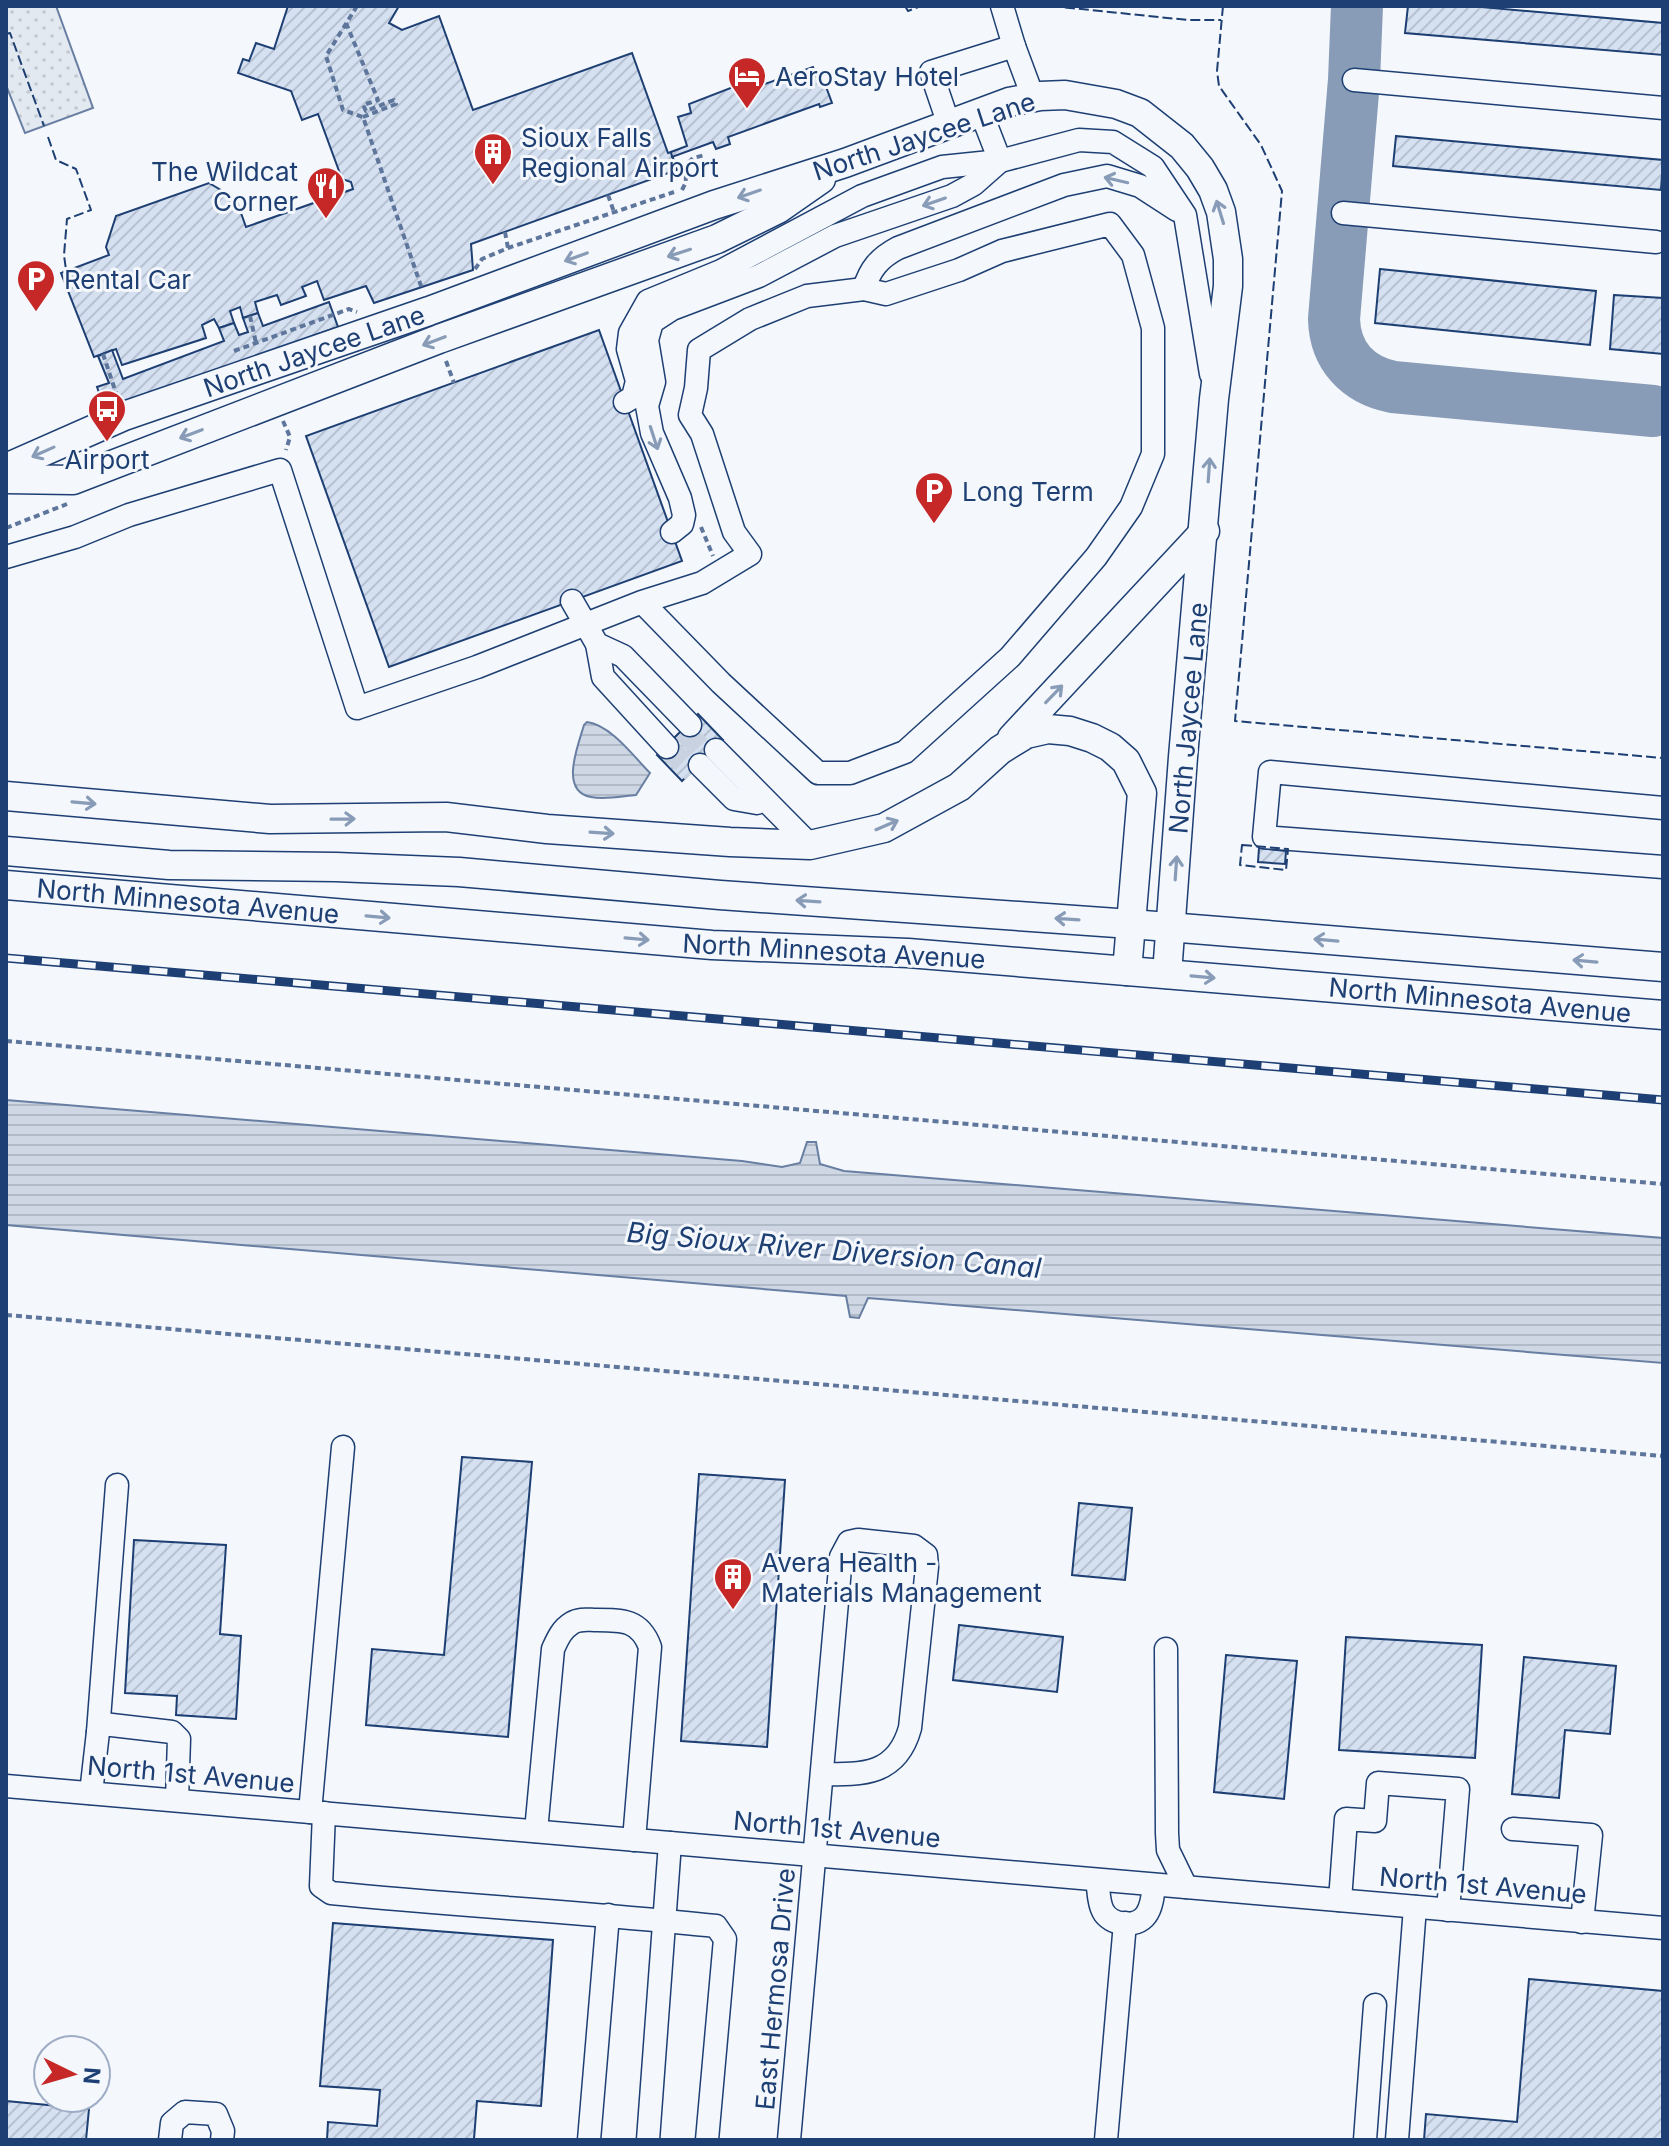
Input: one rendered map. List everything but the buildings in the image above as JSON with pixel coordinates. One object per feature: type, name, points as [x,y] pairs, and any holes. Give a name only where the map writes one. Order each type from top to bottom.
[{"type":"main road","name":"North Jaycee Lane","points":[[6,468],[124,416],[429,311],[714,205],[845,163],[981,112],[1033,97],[1065,95],[1092,98],[1140,113],[1182,146],[1213,190],[1226,234],[1228,259],[1228,286],[1214,399],[1205,531],[1183,757],[1167,974]]},
{"type":"main road","points":[[6,479],[73,480],[452,334],[696,247],[778,209],[845,163]]},
{"type":"main road","points":[[1000,750],[1205,531]]},
{"type":"main road","name":"North Jaycee Lane","points":[[6,796],[270,819],[446,817],[547,829],[810,845],[884,828],[959,787],[1000,750],[1026,734],[1048,729],[1070,731],[1110,747],[1126,761],[1142,793],[1127,971]]},
{"type":"main road","name":"North Minnesota Avenue","points":[[6,851],[169,865],[459,872],[1663,967]]},
{"type":"main road","name":"North Minnesota Avenue","points":[[6,885],[712,945],[908,953],[1663,1015]]},
{"type":"street","points":[[1002,6],[1033,97]]},
{"type":"street","points":[[949,125],[931,72],[1014,46]]},
{"type":"street","points":[[1354,80],[1663,108]]},
{"type":"street","points":[[981,112],[1000,161]]},
{"type":"street","points":[[625,402],[633,397],[637,381],[628,349],[630,333],[648,301],[721,271],[862,196],[942,167],[1000,161],[1079,140],[1113,142],[1153,167],[1185,215],[1214,399]]},
{"type":"street","points":[[672,532],[682,524],[684,515],[680,498],[652,433],[647,406],[654,382],[647,340],[652,322],[672,309],[759,276],[835,236],[952,196],[974,184],[1000,161]]},
{"type":"street","points":[[864,289],[868,274],[882,256],[1064,185],[1107,176],[1140,186],[1185,215]]},
{"type":"street","points":[[1343,213],[1656,242]]},
{"type":"street","points":[[6,557],[75,537],[129,515],[280,470],[357,708],[592,635],[642,602],[702,583],[750,554],[734,532],[702,434],[690,415],[699,350],[750,319],[807,296],[864,289],[886,294],[959,270],[1002,251],[1110,224],[1133,255],[1153,328],[1153,454],[1131,507],[1096,557],[1010,657],[905,752],[850,773],[818,773],[721,683],[642,602]]},
{"type":"street","points":[[572,601],[592,635],[679,735]]},
{"type":"street","points":[[765,805],[734,799],[704,761],[765,805],[810,845]]},
{"type":"street","points":[[1663,808],[1270,772],[1264,837],[1663,867]]},
{"type":"street","points":[[343,1447],[317,1812],[321,1886],[331,1893],[438,1904],[608,1915],[716,1926],[725,1939],[707,2140]]},
{"type":"street","points":[[91,1793],[117,1485]]},
{"type":"street","name":"East Hermosa Drive","points":[[789,2140],[841,1557],[849,1542],[914,1546],[926,1555],[927,1567],[906,1742],[894,1758],[875,1771],[861,1775],[822,1774]]},
{"type":"street","points":[[536,1831],[553,1649],[559,1634],[579,1619],[614,1620],[631,1623],[638,1628],[645,1634],[650,1647],[634,1840]]},
{"type":"street","points":[[1166,1649],[1168,1850],[1186,1887]]},
{"type":"street","points":[[98,1732],[103,1724],[172,1732],[179,1739],[177,1800]]},
{"type":"street","points":[[1340,1900],[1346,1819],[1375,1821],[1378,1783],[1458,1789],[1448,1910]]},
{"type":"street","name":"North 1st Avenue","points":[[6,1786],[1663,1928]]},
{"type":"street","points":[[1513,1829],[1591,1835],[1582,1922]]},
{"type":"street","points":[[648,2140],[670,1843]]},
{"type":"street","points":[[1097,1880],[1101,1907],[1107,1918],[1125,1923],[1139,1922],[1146,1915],[1154,1885]]},
{"type":"street","points":[[1397,2140],[1415,1907]]},
{"type":"street","points":[[589,2140],[608,1915]]},
{"type":"street","points":[[1106,2140],[1125,1923]]},
{"type":"street","points":[[1365,2140],[1375,2005]]},
{"type":"street","points":[[170,2140],[172,2123],[185,2112],[216,2114],[223,2131],[222,2140]]},
{"type":"path","points":[[346,23],[378,100],[363,105],[366,111],[394,100],[396,104],[363,117],[343,110],[326,56],[346,23],[357,6]]},
{"type":"path","points":[[363,117],[421,287]]},
{"type":"path","points":[[471,276],[482,259],[508,248],[684,189],[685,166],[693,158],[705,155]]},
{"type":"path","points":[[608,195],[614,213]]},
{"type":"path","points":[[505,232],[508,248]]},
{"type":"path","points":[[228,353],[349,309],[364,314]]},
{"type":"path","points":[[250,316],[256,343]]},
{"type":"path","points":[[443,351],[454,383]]},
{"type":"path","points":[[103,354],[116,393],[130,388]]},
{"type":"path","points":[[280,470],[290,437],[282,419]]},
{"type":"path","points":[[6,1041],[1663,1184]]},
{"type":"path","points":[[6,1315],[1663,1456]]},
{"type":"shaded area","points":[[6,6],[56,6],[93,108],[25,133],[6,85]]},
{"type":"water","points":[[587,722],[613,735],[650,773],[636,795],[596,798],[581,793],[576,786],[573,777],[575,755]]},
{"type":"water","name":"Big Sioux River Diversion Canal","points":[[6,1100],[742,1161],[782,1167],[800,1163],[807,1142],[816,1142],[820,1164],[844,1171],[1663,1238],[1663,1363],[868,1298],[859,1318],[850,1317],[846,1296],[6,1225]]},
{"type":"taxiway","points":[[1357,6],[1354,80],[1334,319],[1335,332],[1344,355],[1369,379],[1393,387],[1653,411]]},
{"type":"tunnel","points":[[684,731],[709,757]]},
{"type":"tunnel","points":[[667,747],[693,772]]},
{"type":"railway","points":[[6,958],[1663,1100]]},
{"type":"fence","points":[[905,6],[908,11],[921,6]]},
{"type":"fence","points":[[1051,6],[1188,20],[1221,20]]},
{"type":"fence","points":[[1223,6],[1217,71],[1219,86],[1261,145],[1282,191],[1235,721],[1663,758]]},
{"type":"fence","points":[[6,34],[10,33],[44,126]]},
{"type":"fence","points":[[48,137],[56,160],[76,169],[91,210],[67,219],[66,270],[63,272]]},
{"type":"fence","points":[[1242,845],[1288,849],[1286,870],[1240,865],[1242,845]]},
{"type":"place","name":"AeroStay Hotel","points":[[747,110]]},
{"type":"place","name":"Sioux Falls Regional Airport","points":[[493,186]]},
{"type":"place","name":"The Wildcat Corner","points":[[326,220]]},
{"type":"place","name":"Rental Car","points":[[36,313]]},
{"type":"place","name":"Airport","points":[[107,443]]},
{"type":"place","name":"Long Term","points":[[934,525]]},
{"type":"place","name":"Avera Health - Materials Management","points":[[733,1611]]}]
